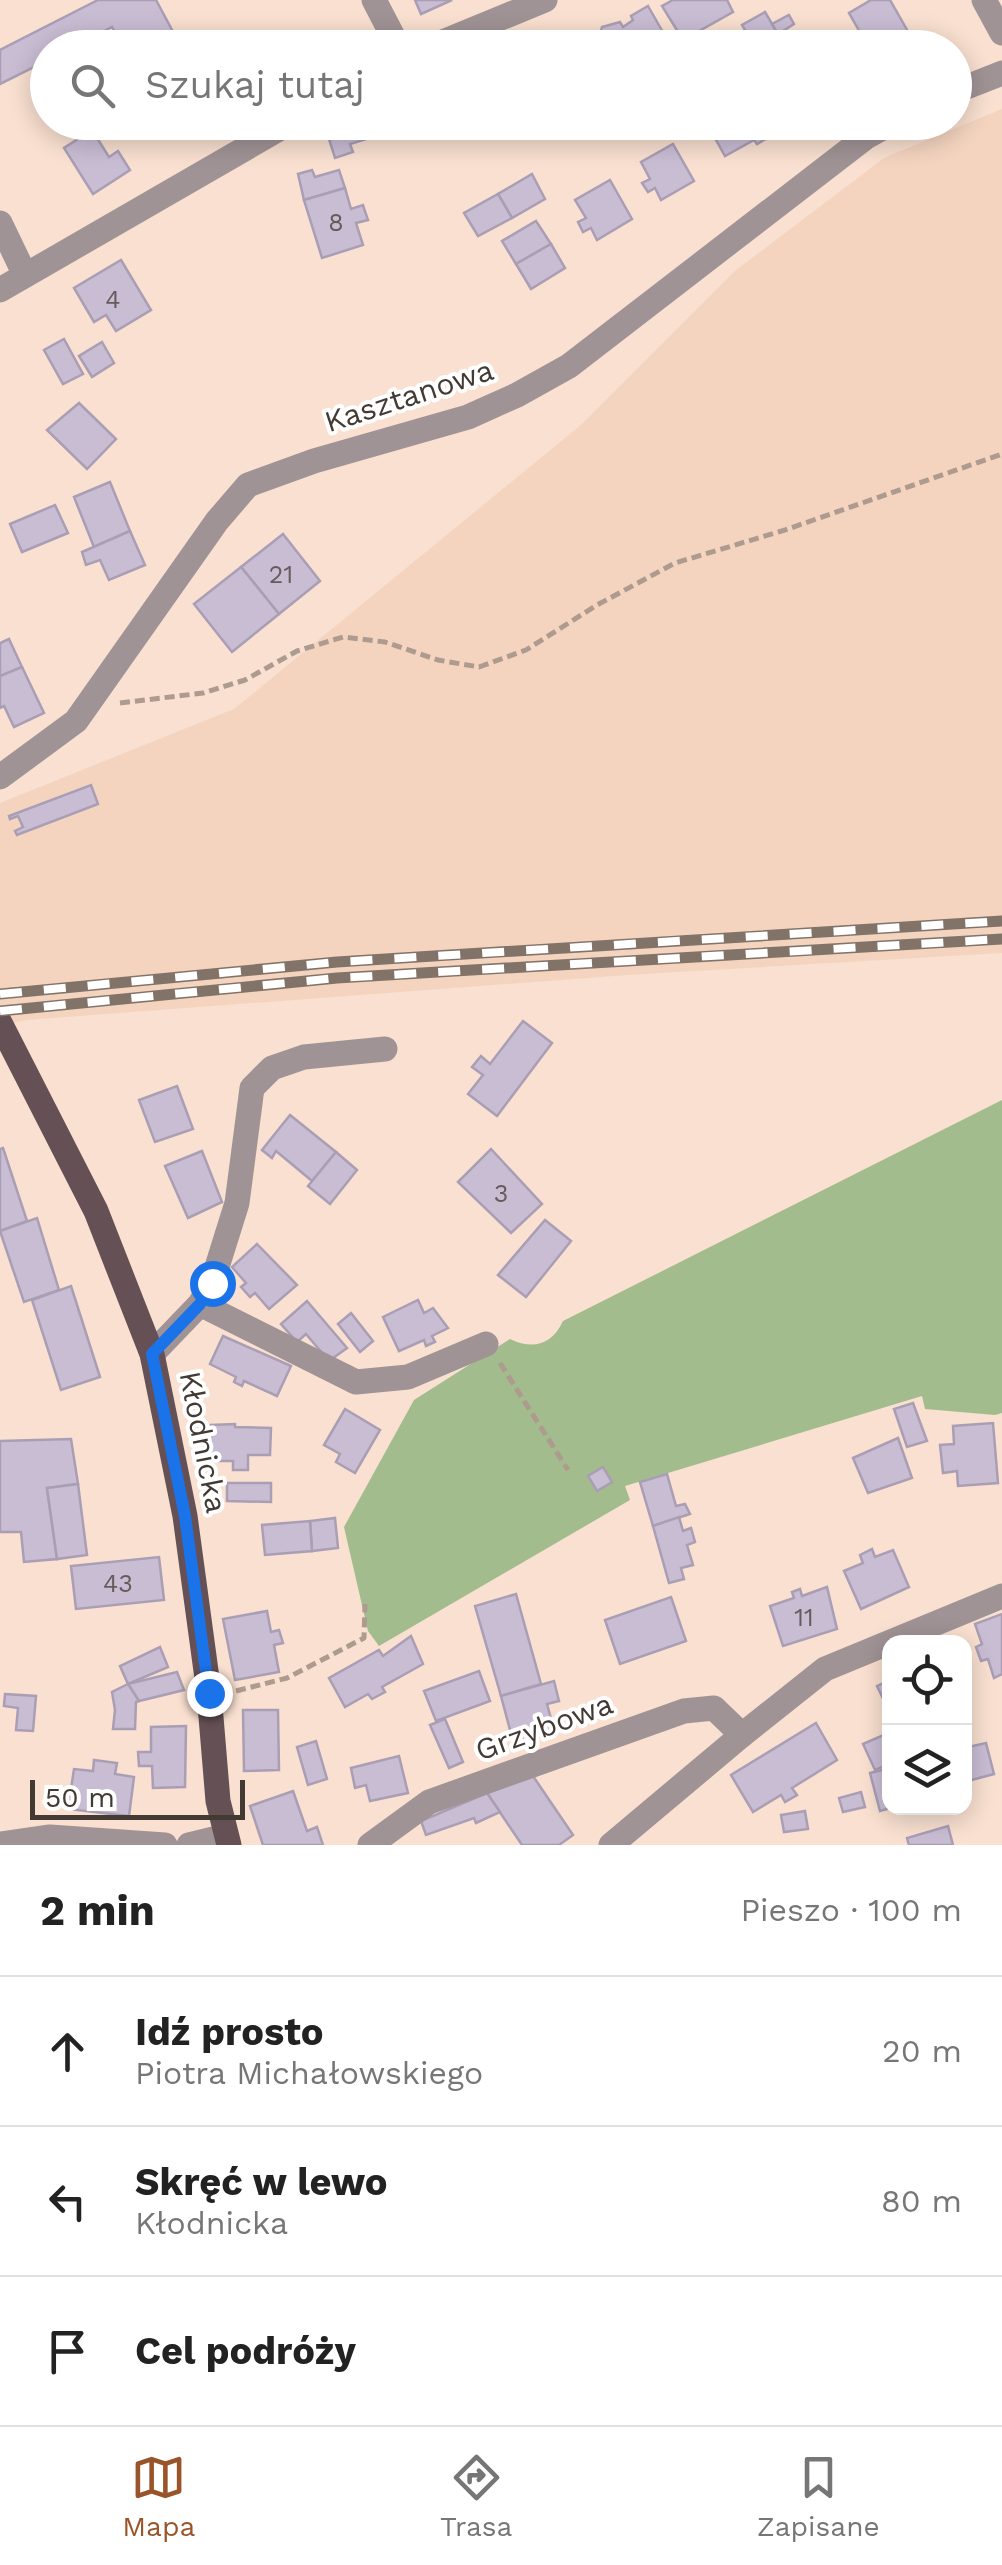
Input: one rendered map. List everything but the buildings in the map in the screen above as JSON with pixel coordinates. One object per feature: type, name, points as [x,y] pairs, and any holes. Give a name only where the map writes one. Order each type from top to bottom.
[{"type":"main road","name":"Kłodnicka","points":[[0,1023],[96,1211],[152,1354],[185,1516],[218,1802],[228,1841]]},
{"type":"street","points":[[374,0],[390,30]]},
{"type":"street","points":[[472,30],[545,0]]},
{"type":"street","points":[[984,0],[1002,33]]},
{"type":"street","points":[[972,85],[1002,74]]},
{"type":"street","points":[[0,290],[260,140]]},
{"type":"street","name":"Kasztanowa","points":[[0,777],[76,722],[217,521],[248,485],[314,461],[468,417],[569,366],[862,140]]},
{"type":"street","points":[[0,223],[26,275]]},
{"type":"street","points":[[152,1354],[200,1304],[212,1283],[237,1203],[252,1088],[272,1068],[304,1058],[385,1049]]},
{"type":"street","points":[[200,1304],[356,1382],[408,1377],[486,1344]]},
{"type":"street","points":[[611,1845],[825,1669],[1002,1596]]},
{"type":"street","name":"Grzybowa","points":[[370,1845],[429,1802],[684,1711],[714,1708],[742,1735]]},
{"type":"street","points":[[0,1844],[50,1837],[165,1845]]},
{"type":"street","points":[[189,1845],[228,1841]]},
{"type":"path","points":[[87,706],[202,693],[245,680],[298,651],[342,637],[385,642],[438,660],[479,667],[526,650],[597,605],[675,563],[785,530],[1002,454]]},
{"type":"path","points":[[486,1344],[568,1470]]},
{"type":"path","points":[[209,1698],[288,1678],[364,1638],[365,1604]]},
{"type":"shaded area","points":[[1002,109],[1002,953],[627,975],[26,1020],[0,1026],[0,803],[234,709],[581,425],[735,271],[884,158],[927,140],[972,140],[972,121]]},
{"type":"green space","points":[[1002,1100],[1002,1413],[925,1409],[922,1396],[625,1486],[630,1500],[379,1646],[368,1631],[344,1527],[414,1400],[510,1339],[541,1343],[563,1321]]},
{"type":"railway","points":[[0,994],[337,962],[1002,921]]},
{"type":"railway","points":[[0,1011],[337,978],[1002,939]]},
{"type":"route","points":[[209,1693],[185,1516],[152,1354],[200,1304],[212,1283]]}]
